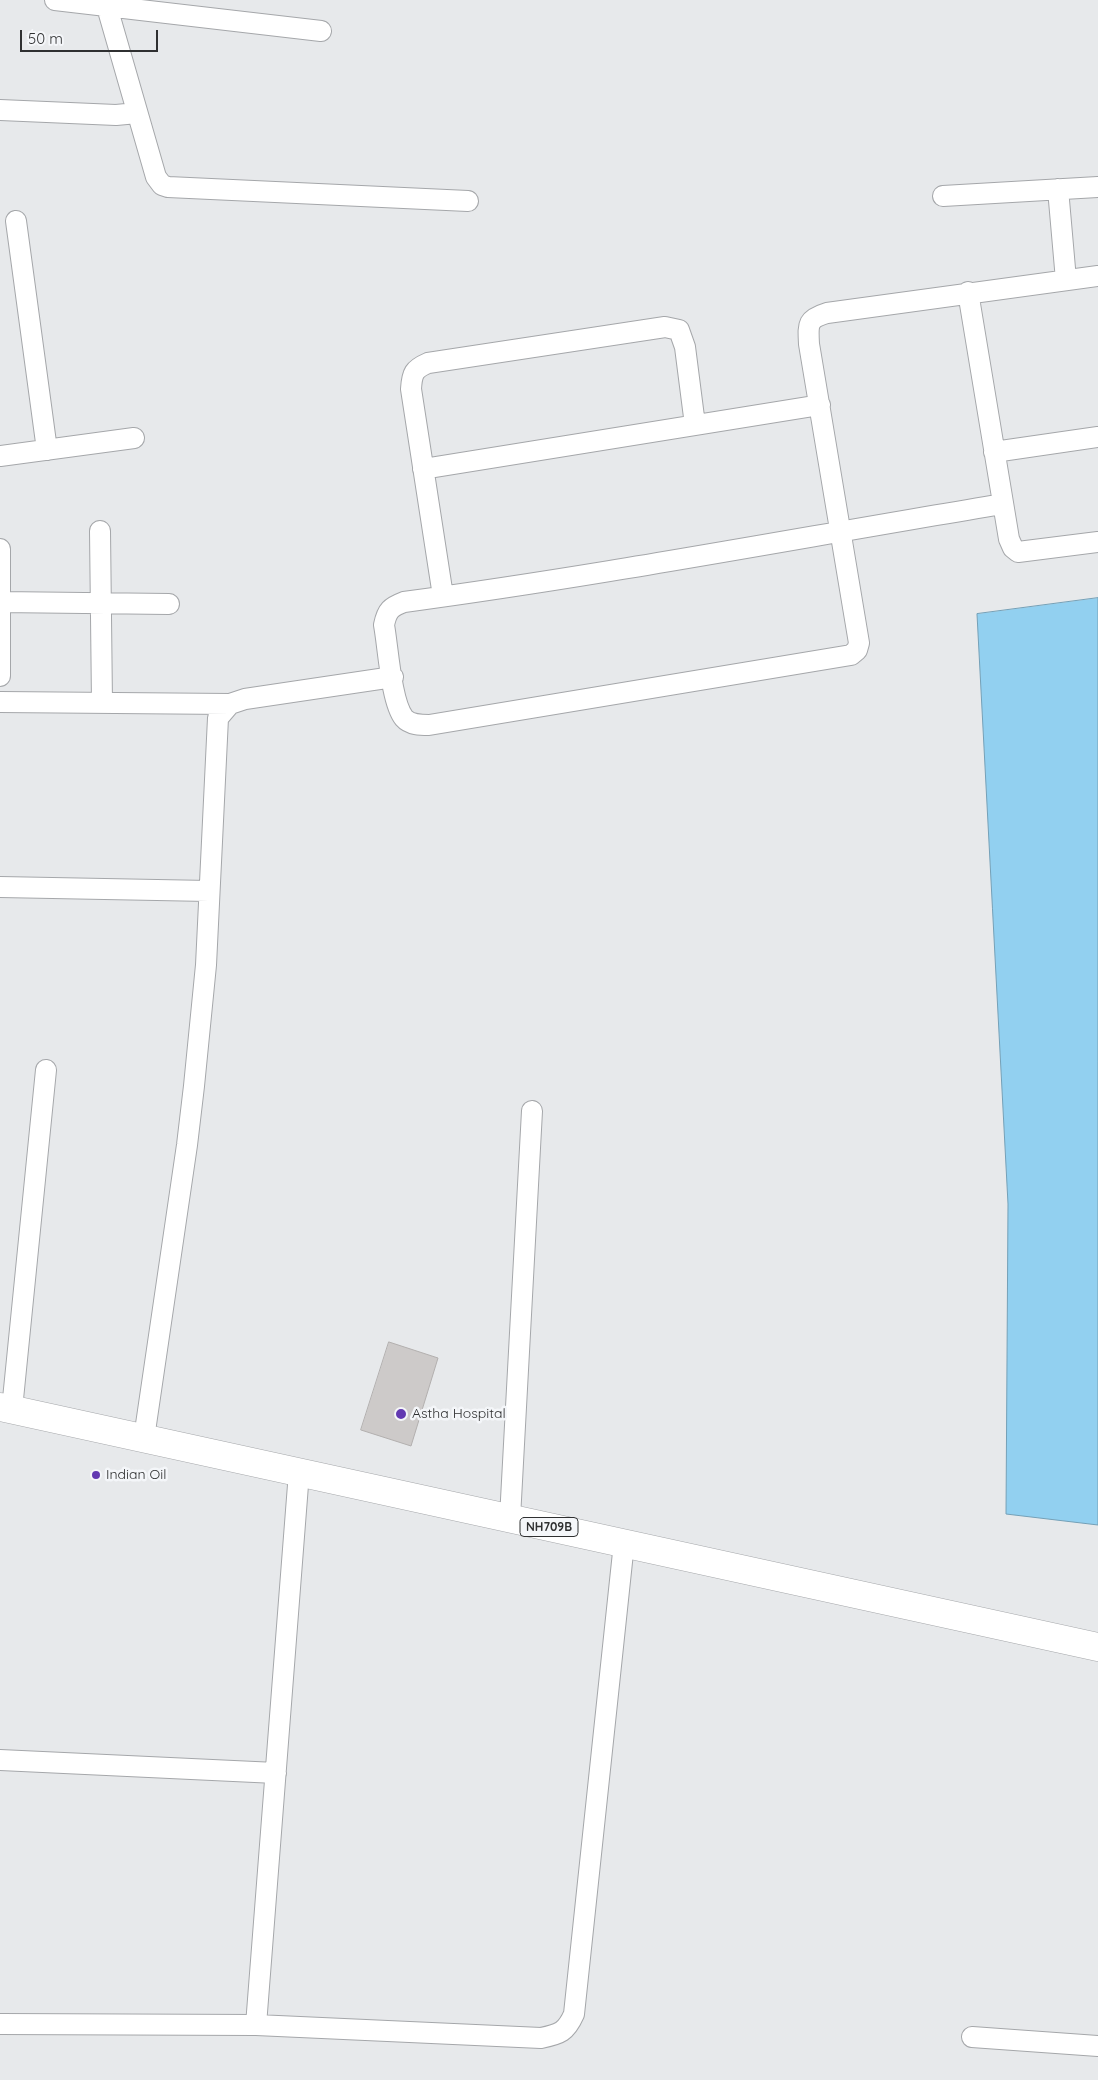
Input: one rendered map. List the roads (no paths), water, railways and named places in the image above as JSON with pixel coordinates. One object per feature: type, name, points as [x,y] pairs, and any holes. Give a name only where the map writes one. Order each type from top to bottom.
[{"type":"highway","name":"NH709B","points":[[6,1408],[1098,1647]]},
{"type":"street","points":[[54,0],[107,7],[208,9],[321,31]]},
{"type":"street","points":[[107,7],[156,177],[162,185],[168,187],[468,201]]},
{"type":"street","points":[[0,110],[116,115],[137,113]]},
{"type":"street","points":[[943,196],[1098,187]]},
{"type":"street","points":[[1058,189],[1066,280]]},
{"type":"street","points":[[16,221],[47,450]]},
{"type":"street","points":[[1003,504],[841,531],[703,556],[404,602],[391,607],[386,614],[384,625],[397,705],[404,719],[416,725],[430,725],[851,655],[857,650],[859,643],[841,531],[820,405],[808,326],[814,317],[827,312],[1098,276]]},
{"type":"street","points":[[968,292],[1012,548],[1018,552],[1098,542]]},
{"type":"street","points":[[443,596],[411,388],[412,376],[419,367],[428,363],[665,327],[673,328],[679,330],[685,347],[694,425]]},
{"type":"street","points":[[423,468],[820,405]]},
{"type":"street","points":[[994,452],[1098,437]]},
{"type":"street","points":[[0,456],[134,438]]},
{"type":"street","points":[[100,531],[102,703]]},
{"type":"street","points":[[0,549],[0,676]]},
{"type":"street","points":[[1,602],[169,604]]},
{"type":"street","points":[[0,702],[230,704],[245,699],[392,677]]},
{"type":"street","points":[[144,1438],[187,1145],[206,965],[216,730],[218,718],[230,704]]},
{"type":"street","points":[[0,887],[209,891]]},
{"type":"street","points":[[6,1408],[46,1070]]},
{"type":"street","points":[[510,1518],[532,1111]]},
{"type":"street","points":[[256,2024],[299,1472]]},
{"type":"street","points":[[0,2024],[256,2024],[541,2038],[560,2034],[569,2025],[574,2014],[624,1543]]},
{"type":"street","points":[[0,1760],[276,1773]]},
{"type":"street","points":[[972,2036],[1098,2046]]},
{"type":"water","points":[[1098,598],[1098,1525],[1006,1514],[1008,1204],[977,614]]},
{"type":"place","name":"Astha Hospital","points":[[401,1414]]},
{"type":"place","name":"Indian Oil","points":[[96,1475]]}]
